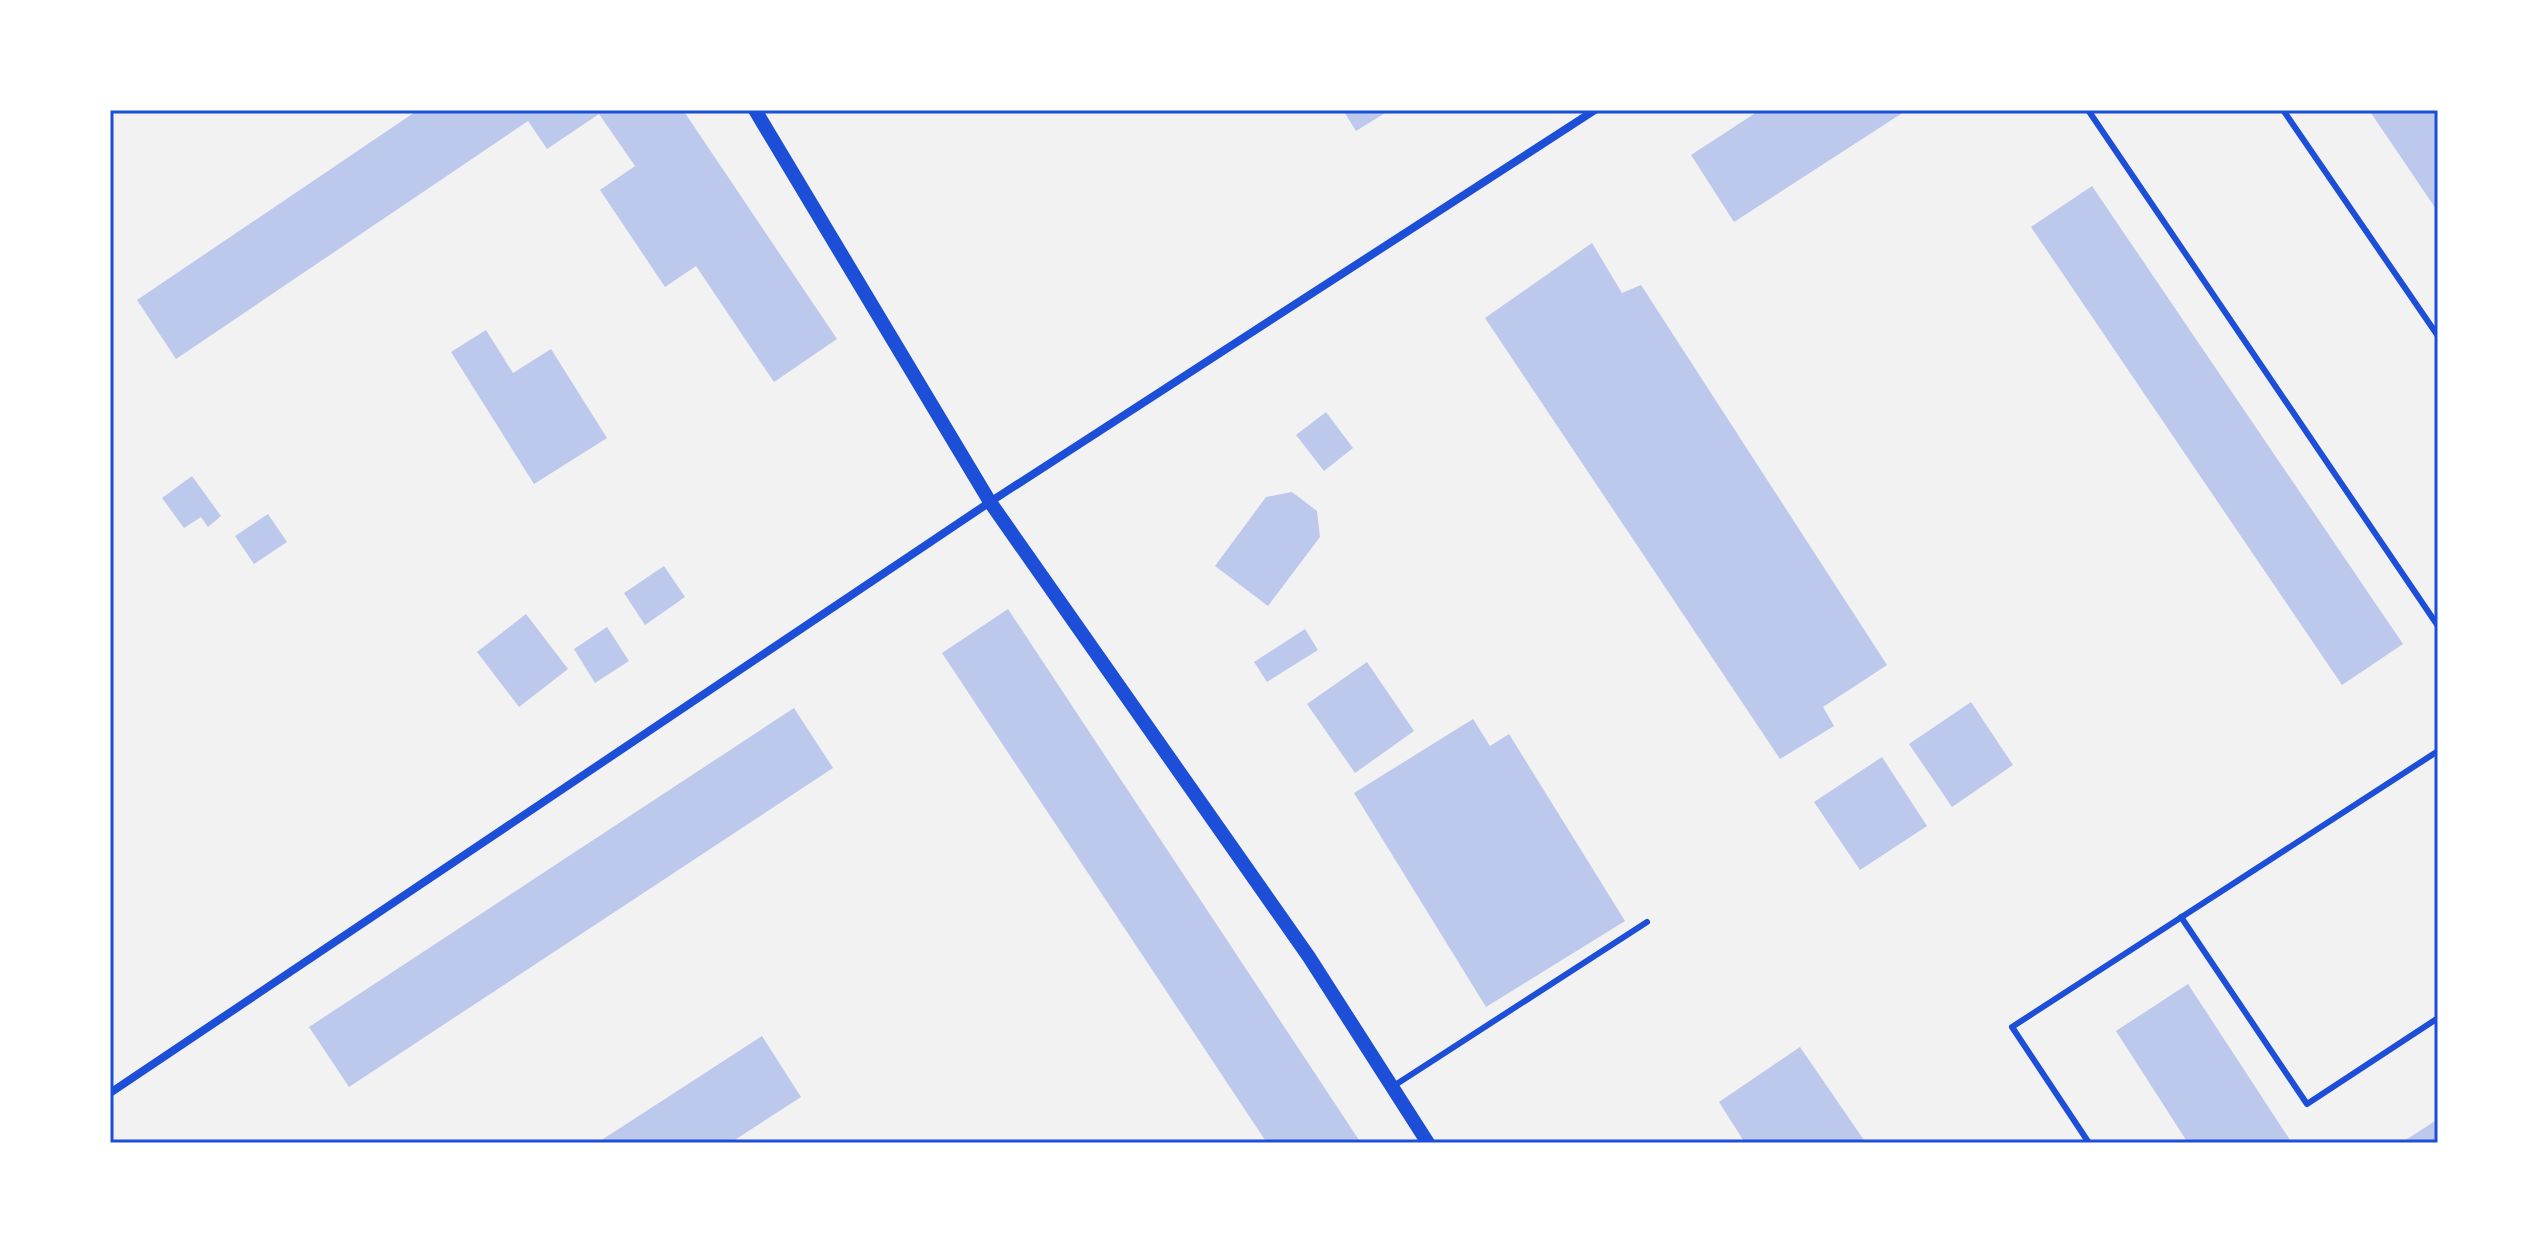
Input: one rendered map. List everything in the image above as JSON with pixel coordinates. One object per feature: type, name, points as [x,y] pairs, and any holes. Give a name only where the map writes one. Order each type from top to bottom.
[{"type":"street","points":[[755,110],[990,502],[1309,957],[1428,1143]]},
{"type":"street","points":[[110,1093],[990,502],[1595,110]]},
{"type":"lane","points":[[2088,110],[2438,626]]},
{"type":"lane","points":[[2283,110],[2438,336]]},
{"type":"lane","points":[[2089,1143],[2012,1027],[2437,754]]},
{"type":"lane","points":[[2181,917],[2307,1104],[2438,1018]]},
{"type":"lane","points":[[1392,1087],[1647,922]]},
{"type":"building","points":[[418,110],[683,110],[837,339],[774,382],[696,266],[665,287],[600,190],[635,166],[599,114],[547,149],[528,121],[176,359],[137,300]]},
{"type":"building","points":[[1343,110],[1390,110],[1356,131]]},
{"type":"building","points":[[1760,110],[1907,110],[1734,222],[1691,155]]},
{"type":"building","points":[[2369,110],[2438,110],[2438,212]]},
{"type":"building","points":[[2092,186],[2403,644],[2342,685],[2031,227]]},
{"type":"building","points":[[1592,243],[1622,293],[1641,285],[1887,665],[1823,707],[1834,726],[1780,759],[1485,318]]},
{"type":"building","points":[[486,330],[513,373],[551,349],[607,438],[534,484],[451,352]]},
{"type":"building","points":[[1326,412],[1353,448],[1324,471],[1296,435]]},
{"type":"building","points":[[192,476],[221,516],[208,527],[201,517],[184,528],[162,498]]},
{"type":"building","points":[[1292,492],[1317,511],[1320,537],[1268,606],[1215,566],[1266,497]]},
{"type":"building","points":[[268,514],[287,542],[254,564],[235,536]]},
{"type":"building","points":[[664,566],[685,597],[645,625],[624,593]]},
{"type":"building","points":[[1008,609],[1361,1143],[1267,1143],[942,653]]},
{"type":"building","points":[[526,614],[568,669],[519,707],[477,652]]},
{"type":"building","points":[[607,627],[629,661],[595,683],[574,649]]},
{"type":"building","points":[[1305,629],[1318,650],[1267,682],[1254,662]]},
{"type":"building","points":[[1367,662],[1414,731],[1355,773],[1307,704]]},
{"type":"building","points":[[1971,702],[2013,765],[1952,807],[1909,744]]},
{"type":"building","points":[[794,708],[833,768],[349,1087],[309,1027]]},
{"type":"building","points":[[1473,719],[1490,746],[1509,734],[1625,921],[1486,1007],[1354,793]]},
{"type":"building","points":[[1882,757],[1927,826],[1860,870],[1814,802]]},
{"type":"building","points":[[2188,984],[2292,1143],[2188,1143],[2116,1031]]},
{"type":"building","points":[[762,1036],[801,1097],[730,1143],[597,1143]]},
{"type":"building","points":[[1800,1047],[1866,1143],[1745,1143],[1719,1102]]},
{"type":"building","points":[[2438,1119],[2438,1143],[2401,1143]]}]
